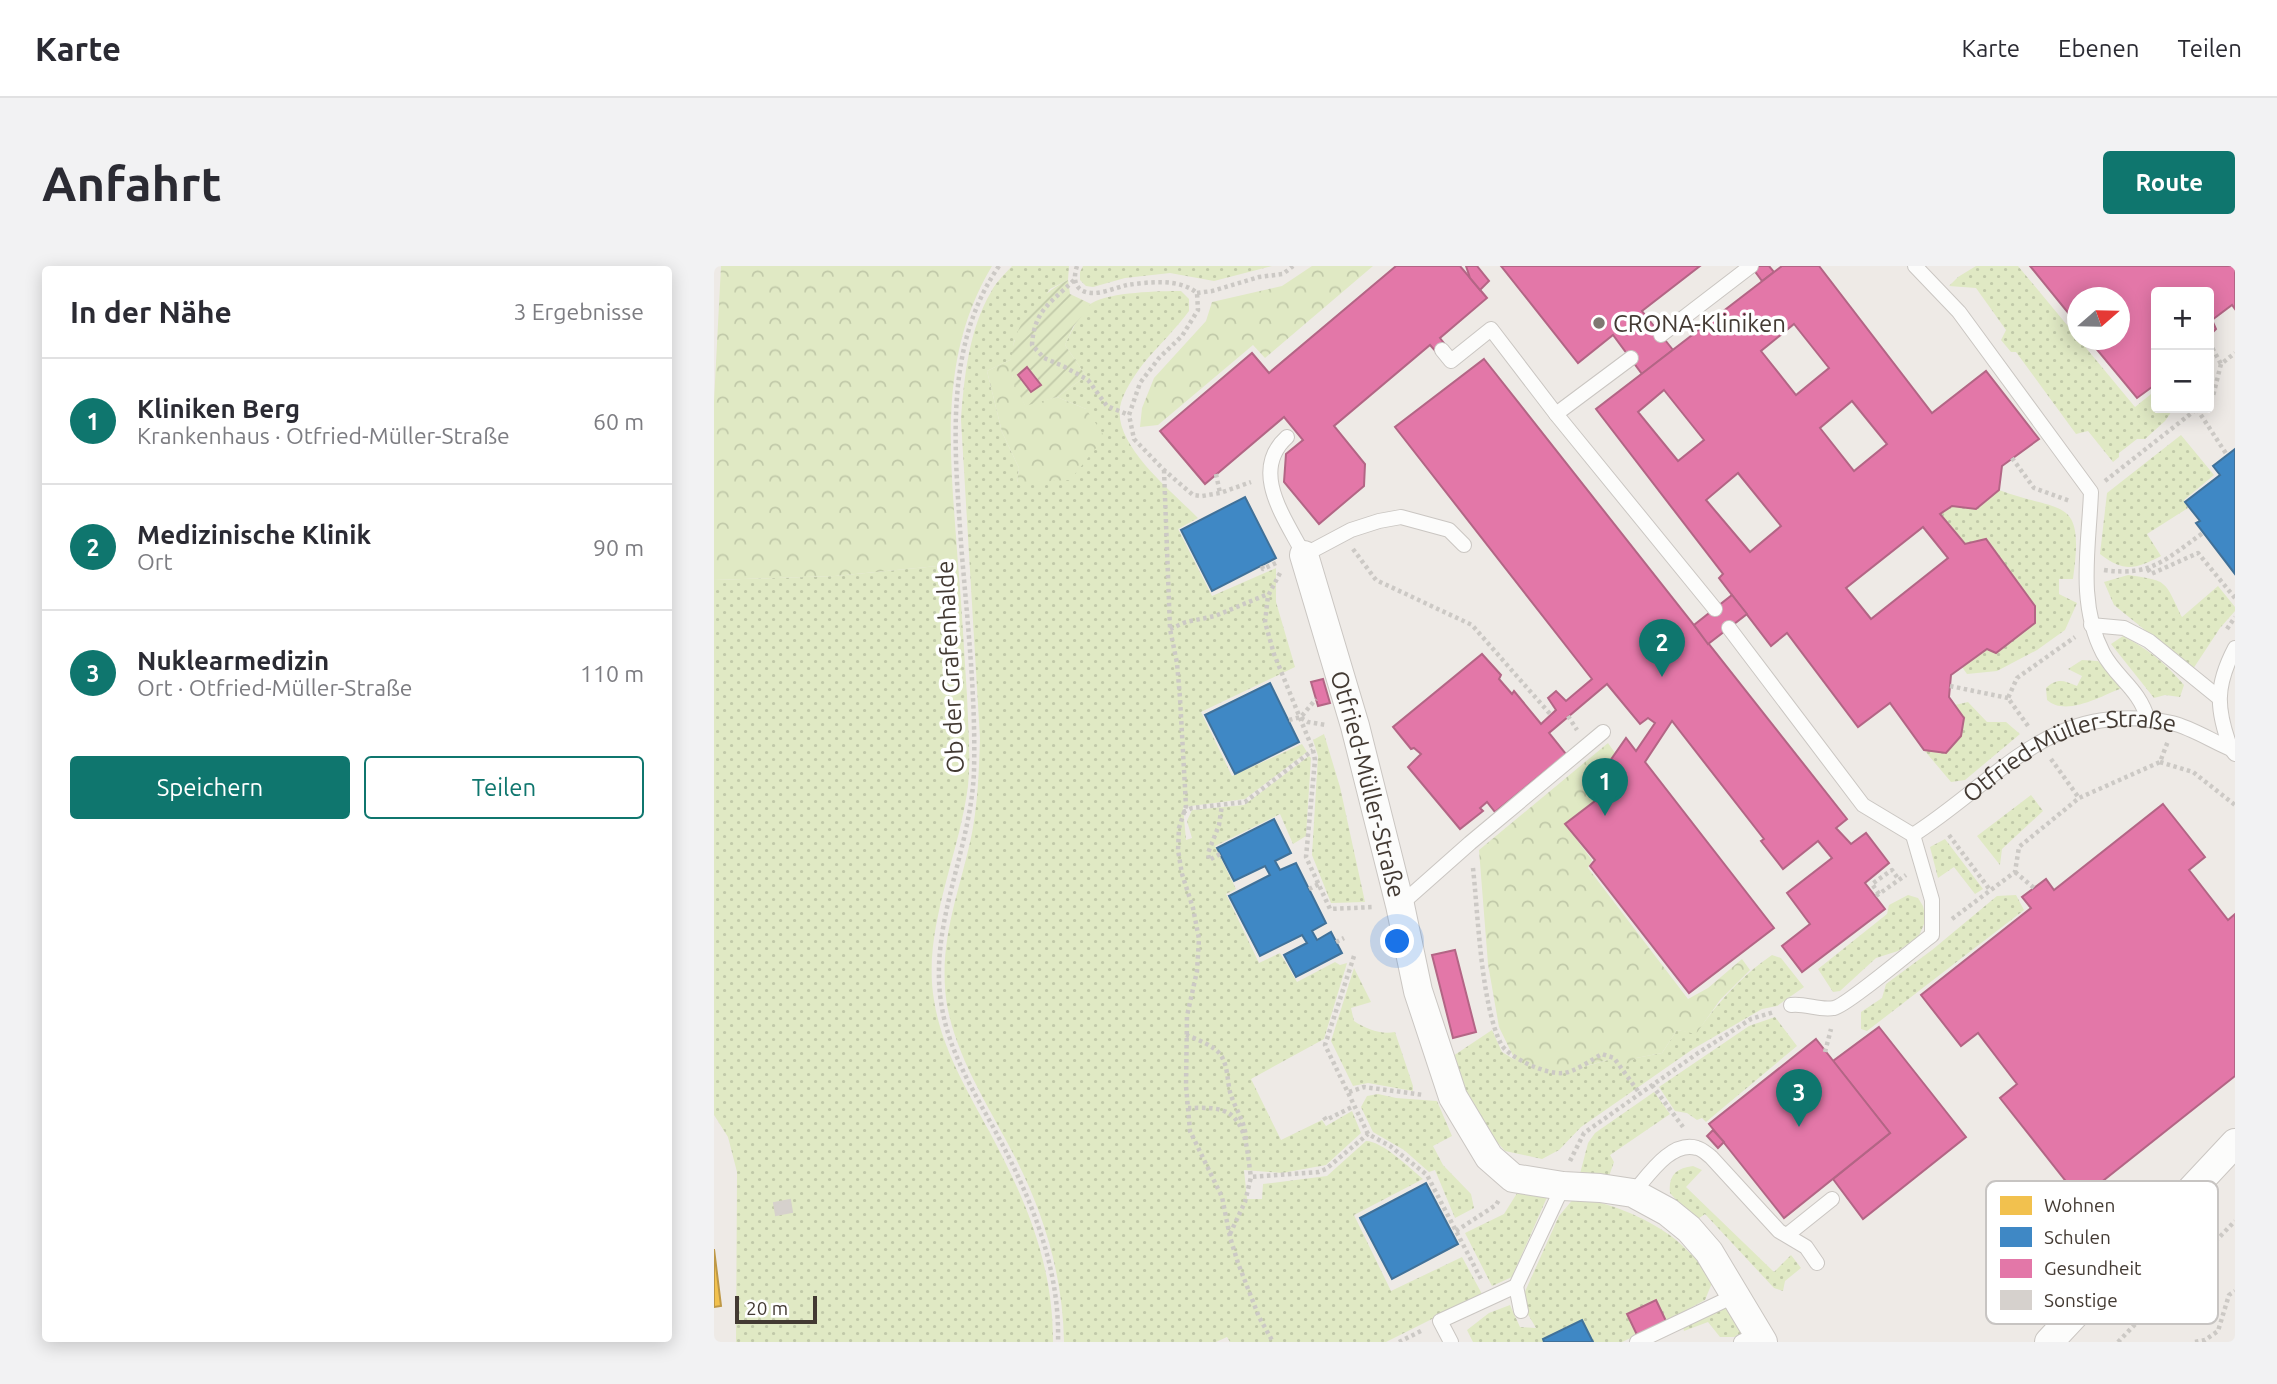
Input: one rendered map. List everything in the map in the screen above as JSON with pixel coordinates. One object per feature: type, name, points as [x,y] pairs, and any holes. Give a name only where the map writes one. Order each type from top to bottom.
[{"type":"street","name":"Otfried-Müller-Straße","points":[[1289,562],[1353,720],[1400,905],[1418,991],[1451,1093],[1489,1157],[1513,1178]]},
{"type":"street","points":[[2199,1181],[2235,1143]]},
{"type":"street","points":[[1513,1178],[1633,1193],[1668,1212],[1689,1229],[1709,1252],[1736,1295],[1755,1340]]},
{"type":"street","points":[[2049,1342],[2066,1324]]},
{"type":"lane","points":[[1661,335],[1751,266]]},
{"type":"lane","points":[[1915,266],[1959,312],[2091,492],[2086,567],[2091,625],[2105,656],[2143,702],[2148,720]]},
{"type":"lane","points":[[1442,350],[1451,361],[1491,329],[1556,414],[1715,609]]},
{"type":"lane","points":[[1556,414],[1630,358]]},
{"type":"lane","points":[[1269,477],[1270,463],[1278,445],[1287,436]]},
{"type":"lane","name":"Otfried-Müller-Straße","points":[[1269,477],[1288,526],[1289,562]]},
{"type":"lane","points":[[1289,562],[1364,525],[1401,517],[1448,530],[1464,545]]},
{"type":"lane","points":[[2091,625],[2124,628],[2149,641],[2218,697]]},
{"type":"lane","points":[[1729,628],[1863,805],[1913,835],[1932,900],[1932,935],[1837,1008],[1791,1005]]},
{"type":"lane","points":[[2233,752],[2222,724],[2218,697],[2225,667],[2235,648]]},
{"type":"lane","name":"Otfried-Müller-Straße","points":[[1913,835],[2039,741],[2077,725],[2123,718],[2174,723],[2233,752]]},
{"type":"lane","points":[[1400,905],[1603,732]]},
{"type":"lane","points":[[1633,1193],[1663,1159],[1679,1147],[1698,1148],[1712,1157],[1779,1231],[1806,1247],[1816,1264]]},
{"type":"lane","points":[[1521,1311],[1516,1286],[1563,1186]]},
{"type":"lane","points":[[1787,1234],[1832,1199]]},
{"type":"lane","points":[[1451,1342],[1440,1321],[1516,1286]]},
{"type":"lane","points":[[1637,1342],[1736,1295]]},
{"type":"path","name":"Ob der Grafenhalde","points":[[999,266],[974,312],[957,393],[956,443],[973,710],[974,773],[969,817],[940,942],[938,972],[942,1007],[951,1043],[1023,1185],[1038,1223],[1048,1254],[1057,1300],[1058,1342]]},
{"type":"path","points":[[1077,266],[1074,279],[1038,316],[1033,328],[1032,345],[1044,358],[1088,380],[1107,406],[1129,415]]},
{"type":"path","points":[[1074,279],[1076,285],[1086,292],[1105,291],[1127,285],[1174,283],[1186,284],[1197,293],[1259,277],[1283,274],[1293,266]]},
{"type":"path","points":[[1197,293],[1198,310],[1182,336],[1159,358],[1140,383],[1129,415],[1134,439],[1193,495],[1220,493],[1239,484],[1269,477]]},
{"type":"path","points":[[2213,350],[2221,364]]},
{"type":"path","points":[[2214,392],[2221,364],[2235,353]]},
{"type":"path","points":[[2091,492],[2191,413]]},
{"type":"path","points":[[2200,413],[2227,455]]},
{"type":"path","points":[[2012,458],[2035,488],[2091,508]]},
{"type":"path","points":[[1164,470],[1170,629],[1181,698],[1186,806],[1178,838],[1182,874],[1199,939],[1197,971],[1187,1016],[1186,1035],[1190,1131],[1222,1197],[1230,1234],[1259,1317],[1273,1342]]},
{"type":"path","points":[[1216,474],[1220,493]]},
{"type":"path","points":[[2086,567],[2133,573],[2148,569],[2157,566],[2203,533]]},
{"type":"path","points":[[1343,534],[1376,580],[1472,625],[1551,715]]},
{"type":"path","points":[[2148,569],[2151,574],[2198,553],[2235,598]]},
{"type":"path","points":[[1262,566],[1263,569],[1289,562]]},
{"type":"path","points":[[1289,562],[1269,594],[1265,622],[1280,671],[1301,717],[1315,760],[1306,857],[1331,909],[1400,905]]},
{"type":"path","points":[[1170,629],[1186,622],[1215,616],[1269,594]]},
{"type":"path","points":[[2008,698],[2017,678],[2091,625]]},
{"type":"path","points":[[1950,686],[2008,698],[2079,798]]},
{"type":"path","points":[[1289,720],[1301,717],[1316,699]]},
{"type":"path","points":[[2160,762],[2174,723]]},
{"type":"path","points":[[1183,812],[1192,808],[1245,802],[1313,750]]},
{"type":"path","points":[[1932,935],[2015,872],[2019,847],[2079,798],[2160,762],[2193,772],[2235,805]]},
{"type":"path","points":[[1220,854],[1209,860],[1208,853],[1219,825],[1222,805]]},
{"type":"path","points":[[1937,819],[1990,890]]},
{"type":"path","points":[[1470,843],[1485,976],[1491,1012],[1502,1046],[1525,1062],[1547,1072],[1564,1073],[1602,1054],[1614,1058],[1640,1094]]},
{"type":"path","points":[[1892,885],[1877,895],[1872,884],[1892,870],[1899,880]]},
{"type":"path","points":[[2015,872],[2034,888]]},
{"type":"path","points":[[1309,889],[1319,884]]},
{"type":"path","points":[[1336,942],[1343,938]]},
{"type":"path","points":[[1354,956],[1325,1045],[1338,1077],[1349,1092],[1368,1134],[1390,1146],[1427,1175],[1482,1283]]},
{"type":"path","points":[[1563,1186],[1567,1167],[1584,1133],[1751,1019],[1791,1005]]},
{"type":"path","points":[[1186,1035],[1196,1038],[1220,1054],[1227,1069],[1230,1092],[1244,1125],[1251,1177],[1245,1202],[1230,1234]]},
{"type":"path","points":[[1652,1085],[1676,1117]]},
{"type":"path","points":[[1349,1092],[1364,1087],[1424,1095],[1451,1093]]},
{"type":"path","points":[[1324,1116],[1326,1120],[1354,1106]]},
{"type":"path","points":[[1188,1108],[1223,1110],[1234,1119],[1246,1140]]},
{"type":"path","points":[[1251,1177],[1307,1174],[1326,1169],[1368,1134]]},
{"type":"path","points":[[1456,1231],[1496,1205],[1513,1178]]},
{"type":"path","points":[[2218,1239],[2235,1221]]},
{"type":"path","points":[[2195,1342],[2205,1340],[2218,1331],[2229,1295],[2235,1291]]},
{"type":"path","points":[[2118,1342],[2135,1324]]},
{"type":"green space","points":[[721,266],[992,266],[974,301],[962,337],[955,374],[951,449],[958,564],[835,576],[714,580],[714,401]]},
{"type":"green space","points":[[1012,266],[1069,266],[1068,280],[1050,289],[1014,341],[1012,359],[987,371],[1002,432],[1019,468],[1017,483],[1086,409],[1057,397],[1086,376],[1065,345],[1088,306],[1111,296],[1148,292],[1181,291],[1189,299],[1189,311],[1129,384],[1120,407],[1121,422],[1126,437],[1147,467],[1198,518],[1178,529],[1212,596],[1276,568],[1276,602],[1295,667],[1201,712],[1232,776],[1302,744],[1307,752],[1245,799],[1183,807],[1186,840],[1192,838],[1187,821],[1192,810],[1244,805],[1309,756],[1311,758],[1306,836],[1293,844],[1280,814],[1215,846],[1236,889],[1226,894],[1259,963],[1280,953],[1297,982],[1335,962],[1340,965],[1347,963],[1324,1039],[1251,1079],[1281,1140],[1322,1120],[1326,1126],[1352,1111],[1361,1133],[1326,1165],[1282,1173],[1244,1170],[1247,1199],[1262,1199],[1263,1184],[1327,1176],[1366,1141],[1388,1150],[1423,1179],[1354,1215],[1391,1291],[1462,1257],[1482,1294],[1386,1342],[1230,1342],[1227,1337],[1216,1342],[1064,1342],[1060,1294],[1044,1225],[1016,1159],[958,1045],[947,1005],[945,960],[951,918],[974,821],[980,738],[961,420],[966,371],[977,322],[993,288]]},
{"type":"green space","points":[[1083,266],[1272,266],[1214,281],[1170,273],[1125,278],[1093,287],[1086,286],[1080,280]]},
{"type":"green space","points":[[1312,266],[1373,266],[1265,358],[1253,345],[1158,425],[1140,427],[1142,408],[1154,378],[1206,321],[1212,302],[1282,286]]},
{"type":"green space","points":[[1976,266],[2018,266],[2067,325],[2067,350],[2088,350],[2135,407],[2151,394],[2151,413],[2171,413],[2145,439],[2137,439],[2119,453],[2119,457],[2113,462],[2088,431],[2076,434],[2016,352],[2011,352],[2001,340],[2006,330],[1976,288],[1949,286]]},
{"type":"green space","points":[[1068,280],[1070,294],[1091,304],[1073,327],[1065,345],[1086,376],[1057,397],[1025,406],[1012,375],[1013,345],[1033,307],[1055,287]]},
{"type":"green space","points":[[1012,359],[1012,376],[1025,405],[1057,397],[1086,409],[1105,437],[1070,480],[1017,483],[1019,468],[1002,432],[987,371]]},
{"type":"green space","points":[[2181,435],[2214,475],[2184,500],[2188,508],[2147,534],[2161,556],[2137,566],[2116,564],[2100,554],[2107,493]]},
{"type":"green space","points":[[1999,490],[2053,506],[2071,520],[2076,552],[2073,579],[2059,579],[2059,594],[2077,603],[2065,630],[2037,650],[1997,671],[1967,674],[1962,667],[1965,544],[1940,514],[1952,506],[1976,509]]},
{"type":"green space","points":[[958,564],[967,696],[969,775],[963,813],[937,920],[933,947],[934,1000],[942,1035],[949,1051],[1026,1207],[1043,1259],[1052,1313],[1053,1342],[736,1342],[737,1172],[728,1137],[714,1115],[714,580],[835,576]]},
{"type":"green space","points":[[2128,575],[2164,584],[2182,617],[2218,586],[2235,607],[2235,611],[2220,628],[2193,669],[2114,605],[2104,582]]},
{"type":"green space","points":[[2123,636],[2164,664],[2184,685],[2180,697],[2165,695],[2154,698],[2111,644]]},
{"type":"green space","points":[[2082,660],[2098,661],[2122,688],[2074,706],[2055,705],[2047,700],[2046,688],[2057,681],[2077,686],[2082,676],[2068,669]]},
{"type":"green space","points":[[1968,702],[1987,722],[2006,722],[2020,734],[1965,780],[1951,782],[1924,750],[1946,753],[1961,736],[1964,718],[1955,705]]},
{"type":"green space","points":[[1324,734],[1340,787],[1365,902],[1331,903],[1312,855],[1318,756],[1313,740]]},
{"type":"green space","points":[[1608,743],[1615,753],[1611,761],[1625,778],[1565,824],[1592,860],[1588,868],[1688,999],[1708,988],[1742,959],[1750,970],[1720,1000],[1696,1034],[1677,1030],[1662,1053],[1636,1058],[1618,1069],[1607,1060],[1572,1070],[1546,1072],[1515,1060],[1499,1027],[1488,964],[1479,850]]},
{"type":"green space","points":[[2031,795],[2043,811],[2002,849],[2000,865],[1977,836]]},
{"type":"green space","points":[[1945,839],[1983,889],[1975,894],[1954,867],[1938,878],[1930,847]]},
{"type":"green space","points":[[1908,895],[1918,898],[1923,906],[1926,919],[1919,936],[1898,951],[1876,958],[1840,991],[1833,992],[1818,969],[1887,914],[1889,905]]},
{"type":"green space","points":[[2016,895],[2024,910],[1867,1031],[1861,1029],[1861,1012],[1882,998],[1886,984],[1997,896]]},
{"type":"green space","points":[[1772,955],[1781,958],[1804,987],[1777,1006],[1762,1009],[1693,1049],[1581,1127],[1559,1150],[1542,1159],[1505,1151],[1482,1125],[1457,1079],[1450,1058],[1492,1030],[1502,1052],[1515,1060],[1572,1070],[1608,1060],[1618,1068],[1636,1058],[1662,1053],[1677,1030],[1696,1033],[1731,991]]},
{"type":"green space","points":[[1354,968],[1371,1002],[1351,1008],[1354,1021],[1374,1031],[1395,1032],[1413,1091],[1368,1083],[1353,1086],[1331,1041]]},
{"type":"green space","points":[[1775,1017],[1797,1046],[1706,1122],[1702,1118],[1697,1120],[1687,1113],[1675,1111],[1659,1087],[1749,1026]]},
{"type":"green space","points":[[1654,1092],[1670,1114],[1610,1155],[1614,1162],[1608,1179],[1580,1174],[1588,1143],[1595,1133]]},
{"type":"green space","points":[[1378,1094],[1437,1101],[1452,1136],[1433,1146],[1443,1165],[1471,1194],[1474,1208],[1455,1218],[1435,1170],[1429,1172],[1404,1150],[1373,1132],[1361,1107],[1367,1096]]},
{"type":"green space","points":[[1693,1166],[1702,1170],[1686,1187],[1774,1272],[1791,1255],[1801,1268],[1785,1281],[1783,1291],[1774,1288],[1705,1214],[1695,1221],[1670,1193],[1670,1182],[1674,1174]]},
{"type":"green space","points":[[1519,1190],[1548,1195],[1512,1277],[1492,1286],[1465,1233],[1504,1214]]},
{"type":"green space","points":[[1574,1198],[1625,1211],[1671,1236],[1714,1278],[1705,1300],[1666,1321],[1656,1300],[1628,1314],[1637,1335],[1622,1342],[1593,1342],[1582,1320],[1543,1339],[1544,1342],[1473,1342],[1467,1330],[1489,1313],[1510,1305],[1520,1327],[1536,1328],[1526,1311],[1523,1296],[1559,1216]]},
{"type":"green space","points":[[1731,1306],[1746,1332],[1734,1337],[1720,1337],[1708,1322],[1684,1331],[1683,1327]]},
{"type":"building: Wohnen","points":[[714,1249],[721,1306],[714,1307]]},
{"type":"building: Schulen","points":[[2235,449],[2235,574],[2196,523],[2200,521],[2185,502],[2220,475],[2213,466]]},
{"type":"building: Schulen","points":[[1245,497],[1276,558],[1212,591],[1181,530]]},
{"type":"building: Schulen","points":[[1270,683],[1299,742],[1235,774],[1205,715]]},
{"type":"building: Schulen","points":[[1274,819],[1291,853],[1275,861],[1280,870],[1296,863],[1326,923],[1312,931],[1317,940],[1331,932],[1342,953],[1296,977],[1284,955],[1307,943],[1302,935],[1260,956],[1229,896],[1270,875],[1265,866],[1234,881],[1217,848]]},
{"type":"building: Schulen","points":[[1426,1183],[1458,1244],[1392,1279],[1360,1218]]},
{"type":"building: Schulen","points":[[1582,1320],[1593,1342],[1544,1342],[1543,1339]]},
{"type":"building: Gesundheit","points":[[1396,266],[1460,266],[1487,298],[1440,338],[1447,347],[1438,354],[1430,345],[1334,426],[1365,464],[1364,486],[1319,524],[1284,482],[1286,454],[1303,440],[1284,417],[1205,484],[1160,431],[1252,353],[1269,373]]},
{"type":"building: Gesundheit","points":[[1466,266],[1477,266],[1489,281],[1480,290],[1470,278]]},
{"type":"building: Gesundheit","name":"CRONA-Kliniken","points":[[1501,266],[1700,266],[1642,311],[1673,350],[1642,374],[1613,335],[1578,363]]},
{"type":"building: Gesundheit","name":"CRONA-Kliniken","points":[[1751,266],[1769,266],[1774,272],[1762,281]]},
{"type":"building: Gesundheit","points":[[1782,266],[1819,266],[1932,413],[1986,371],[2039,439],[2002,466],[1999,490],[1976,509],[1952,506],[1940,514],[1965,544],[1986,539],[2035,606],[2035,623],[1996,653],[1987,649],[1951,675],[1949,697],[1964,718],[1961,736],[1946,753],[1924,750],[1890,703],[1858,727],[1787,633],[1771,646],[1719,578],[1723,574],[1596,409]],"holes":[[[1794,324],[1829,368],[1796,395],[1761,351]],[[1664,390],[1704,440],[1678,461],[1638,412]],[[1852,401],[1887,444],[1854,471],[1820,428]],[[1738,473],[1781,526],[1750,552],[1706,500]],[[1923,527],[1948,558],[1871,619],[1846,588]]]},
{"type":"building: Gesundheit","points":[[2030,266],[2235,266],[2235,309],[2232,305],[2214,318],[2214,287],[2151,287],[2151,388],[2137,398],[2097,350],[2130,350],[2130,287],[2067,287],[2067,311]]},
{"type":"building: Gesundheit","points":[[1484,359],[1847,819],[1836,828],[1851,844],[1866,833],[1889,863],[1865,883],[1885,909],[1802,972],[1782,946],[1810,924],[1787,893],[1832,858],[1818,841],[1783,869],[1761,841],[1764,839],[1672,721],[1645,762],[1774,928],[1689,993],[1590,866],[1595,860],[1565,824],[1625,778],[1610,761],[1626,738],[1636,751],[1655,723],[1648,718],[1640,724],[1607,684],[1549,733],[1566,754],[1495,812],[1487,802],[1480,808],[1483,811],[1460,829],[1408,767],[1421,754],[1414,748],[1411,749],[1393,727],[1482,654],[1501,675],[1499,679],[1512,694],[1514,691],[1541,724],[1556,710],[1548,698],[1556,691],[1566,701],[1592,679],[1395,427]]},
{"type":"building: Gesundheit","points":[[1027,367],[1041,385],[1031,392],[1018,375]]},
{"type":"building: Gesundheit","points":[[1732,595],[1747,614],[1708,644],[1694,625]]},
{"type":"building: Gesundheit","points":[[1323,679],[1330,703],[1318,706],[1311,682]]},
{"type":"building: Gesundheit","points":[[2163,804],[2205,857],[2189,870],[2228,920],[2235,914],[2235,1076],[2103,1181],[2066,1181],[2000,1098],[2017,1084],[1978,1033],[1961,1046],[1921,995],[2031,908],[2022,897],[2046,879],[2054,890]]},
{"type":"building: Gesundheit","points":[[1455,950],[1476,1032],[1453,1038],[1432,955]]},
{"type":"building: Gesundheit","points":[[1879,1027],[1966,1137],[1863,1219],[1833,1179],[1890,1133],[1833,1061]]},
{"type":"building: Gesundheit","points":[[1816,1039],[1890,1133],[1784,1218],[1709,1124]]},
{"type":"building: Gesundheit","points":[[1713,1130],[1724,1142],[1718,1148],[1707,1136]]},
{"type":"building: Gesundheit","points":[[1656,1300],[1666,1321],[1637,1335],[1627,1314]]},
{"type":"building: Sonstige","points":[[790,1200],[792,1212],[776,1215],[774,1203]]},
{"type":"place","name":"CRONA-Kliniken","points":[[1599,323]]},
{"type":"place","name":"Medizinische Klinik","points":[[1662,677]]},
{"type":"place","name":"Kliniken Berg","points":[[1605,816]]},
{"type":"place","name":"Nuklearmedizin","points":[[1799,1127]]}]
